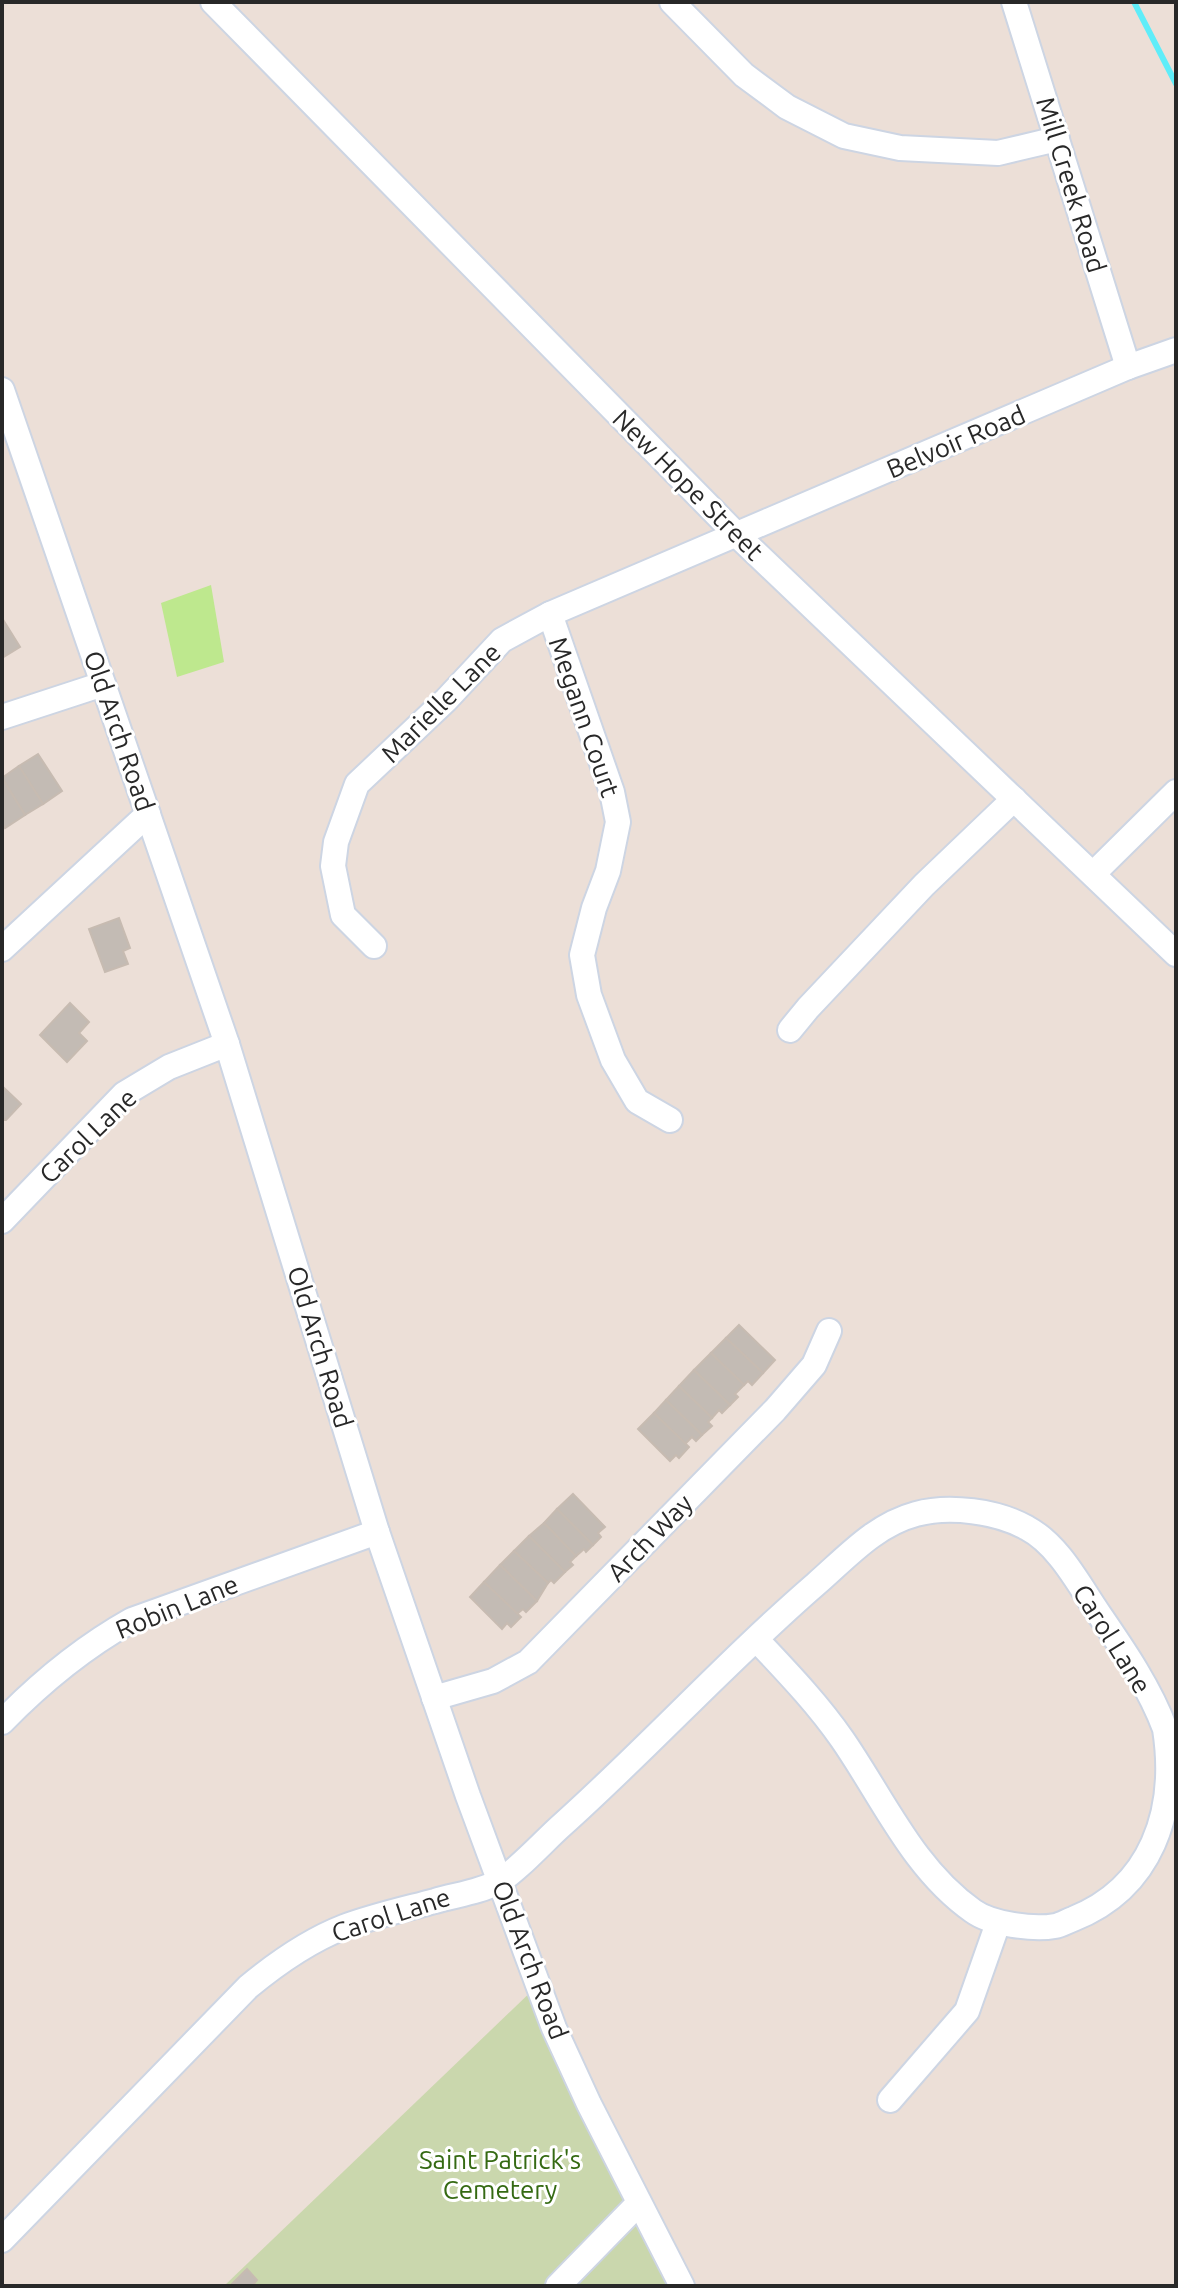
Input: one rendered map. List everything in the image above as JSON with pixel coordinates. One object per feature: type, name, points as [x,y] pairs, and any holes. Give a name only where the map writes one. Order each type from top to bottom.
[{"type":"street","name":"New Hope Street","points":[[213,2],[738,536],[1176,954]]},
{"type":"street","points":[[672,2],[744,75],[787,107],[844,136],[900,148],[998,153],[1057,139]]},
{"type":"street","name":"Mill Creek Road","points":[[1014,2],[1128,367]]},
{"type":"street","name":"Belvoir Road","points":[[738,536],[1128,367],[1176,350]]},
{"type":"street","name":"Old Arch Road","points":[[2,390],[227,1044],[377,1532],[499,1882],[554,2028],[589,2104],[682,2286]]},
{"type":"street","name":"Marielle Lane","points":[[374,946],[343,915],[333,866],[336,842],[357,784],[446,700],[502,640],[550,614],[738,536]]},
{"type":"street","name":"Megann Court","points":[[550,614],[612,792],[618,822],[608,871],[594,908],[582,955],[589,995],[613,1060],[637,1101],[670,1120]]},
{"type":"street","points":[[2,717],[103,684]]},
{"type":"street","points":[[1093,874],[1176,792]]},
{"type":"street","points":[[790,1030],[924,885],[1014,799]]},
{"type":"street","points":[[2,949],[148,814]]},
{"type":"street","name":"Carol Lane","points":[[2,1221],[124,1094],[169,1067],[227,1044]]},
{"type":"street","name":"Arch Way","points":[[434,1698],[493,1681],[528,1662],[775,1410],[814,1365],[829,1331]]},
{"type":"street","name":"Carol Lane","points":[[2,2240],[248,1987],[273,1966],[304,1946],[344,1927],[499,1882],[614,1777],[756,1639],[856,1547],[879,1530],[916,1514],[957,1510],[978,1513],[1026,1527],[1047,1542],[1110,1630],[1159,1715],[1172,1753],[1174,1794],[1160,1843],[1144,1871],[1120,1895],[1093,1911],[1055,1926],[998,1923],[977,1915],[936,1879],[904,1837],[837,1732],[756,1639]]},
{"type":"street","name":"Robin Lane","points":[[2,1722],[62,1665],[132,1620],[377,1532]]},
{"type":"street","points":[[890,2100],[967,2011],[998,1923]]},
{"type":"street","points":[[558,2286],[639,2203]]},
{"type":"green space","points":[[211,585],[224,662],[177,677],[161,603]]},
{"type":"green space","name":"Saint Patrick's Cemetery","points":[[539,1984],[682,2286],[224,2286]]},
{"type":"building","points":[[2,618],[20,647],[2,658]]},
{"type":"building","points":[[38,754],[62,791],[43,804],[19,766]]},
{"type":"building","points":[[19,766],[43,804],[25,815],[2,778]]},
{"type":"building","points":[[2,778],[25,815],[5,828],[2,823]]},
{"type":"building","points":[[119,918],[130,948],[123,951],[128,964],[105,972],[89,929]]},
{"type":"building","points":[[70,1003],[89,1022],[79,1033],[87,1041],[67,1062],[40,1035]]},
{"type":"building","points":[[2,1086],[21,1104],[6,1120],[2,1120]]},
{"type":"building","points":[[739,1325],[775,1360],[763,1373],[726,1338]]},
{"type":"building","points":[[726,1338],[763,1373],[752,1385],[748,1381],[744,1385],[711,1353]]},
{"type":"building","points":[[711,1353],[744,1385],[730,1405],[694,1370]]},
{"type":"building","points":[[694,1370],[730,1405],[722,1413],[719,1410],[712,1418],[679,1386]]},
{"type":"building","points":[[679,1386],[712,1418],[708,1422],[712,1426],[702,1435],[666,1400]]},
{"type":"building","points":[[666,1400],[702,1435],[696,1441],[692,1437],[685,1444],[654,1413]]},
{"type":"building","points":[[654,1413],[689,1447],[679,1458],[676,1455],[670,1461],[638,1429]]},
{"type":"building","points":[[573,1494],[605,1527],[598,1533],[601,1537],[593,1545],[557,1509]]},
{"type":"building","points":[[557,1509],[593,1545],[586,1552],[584,1549],[576,1556],[544,1523]]},
{"type":"building","points":[[544,1523],[576,1556],[570,1562],[573,1565],[565,1572],[529,1536]]},
{"type":"building","points":[[529,1536],[565,1572],[554,1583],[551,1580],[548,1583],[514,1551]]},
{"type":"building","points":[[514,1551],[548,1583],[537,1601],[500,1565]]},
{"type":"building","points":[[500,1565],[537,1601],[526,1612],[523,1609],[517,1614],[484,1582]]},
{"type":"building","points":[[484,1582],[521,1617],[511,1627],[507,1623],[502,1629],[470,1597]]},
{"type":"building","points":[[247,2269],[257,2280],[252,2286],[230,2286]]},
{"type":"waterway","points":[[1134,2],[1176,84]]}]
